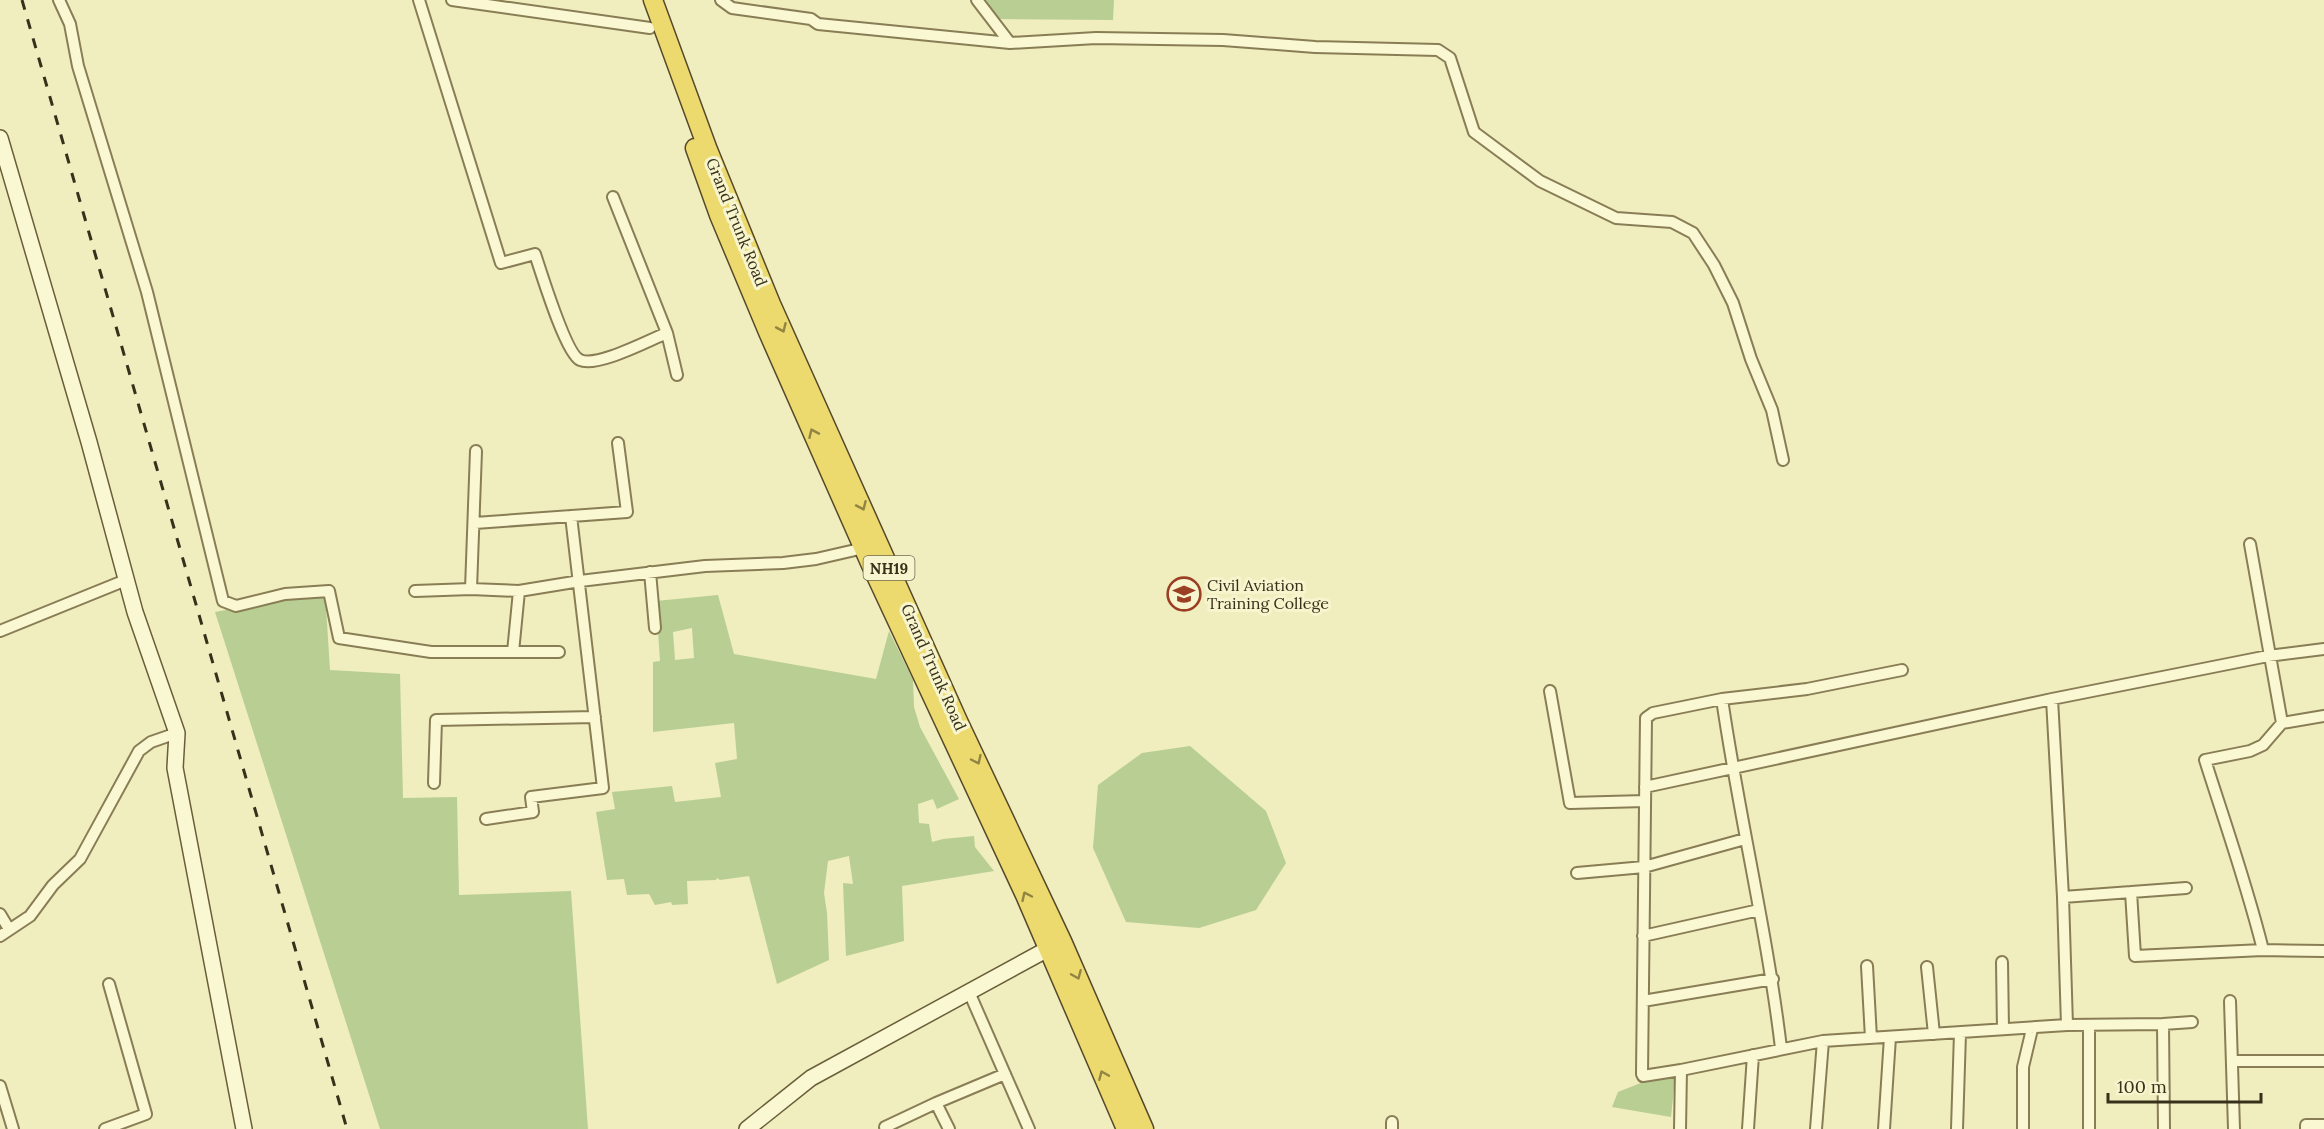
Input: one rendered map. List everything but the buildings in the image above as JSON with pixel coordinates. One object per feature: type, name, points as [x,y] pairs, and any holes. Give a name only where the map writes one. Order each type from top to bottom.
[{"type":"highway","name":"Grand Trunk Road","points":[[640,0],[719,215],[864,548],[1144,1129]]},
{"type":"highway","name":"Grand Trunk Road","points":[[653,0],[708,150],[771,304],[1056,945],[1126,1129]]},
{"type":"main road","points":[[0,138],[135,612],[177,733],[175,768],[244,1129]]},
{"type":"main road","points":[[747,1129],[811,1078],[1056,945]]},
{"type":"street","points":[[58,0],[70,24],[78,66],[147,292],[223,601],[236,606],[285,594],[329,591],[339,638],[430,652],[559,652]]},
{"type":"street","points":[[419,0],[501,263],[535,254],[566,340],[573,354],[580,360],[599,360],[667,333]]},
{"type":"street","points":[[452,0],[650,28]]},
{"type":"street","points":[[721,0],[732,8],[811,19],[818,24],[1010,42],[1096,38],[1223,40],[1315,47],[1438,50],[1450,58],[1474,132],[1540,182],[1616,218],[1672,222],[1693,233],[1714,265],[1733,303],[1772,410],[1783,460]]},
{"type":"street","points":[[977,0],[1010,42]]},
{"type":"street","points":[[613,197],[667,333],[677,375]]},
{"type":"street","points":[[474,523],[627,512],[618,443]]},
{"type":"street","points":[[471,589],[476,451]]},
{"type":"street","points":[[486,819],[533,812],[531,797],[603,788],[571,516]]},
{"type":"street","points":[[2250,544],[2282,723]]},
{"type":"street","points":[[415,591],[471,589],[519,591],[705,566],[783,563],[828,557],[864,548]]},
{"type":"street","points":[[650,572],[655,628]]},
{"type":"street","points":[[0,631],[126,580]]},
{"type":"street","points":[[513,652],[519,591]]},
{"type":"street","points":[[1645,787],[2052,699],[2270,656],[2324,649]]},
{"type":"street","points":[[1902,670],[1807,689],[1722,699],[1653,713],[1646,718],[1641,1074],[1643,1076],[1681,1070],[1823,1041],[2032,1029],[2067,1024],[2089,1026],[2192,1022]]},
{"type":"street","points":[[1550,691],[1570,804],[1645,801]]},
{"type":"street","points":[[1722,699],[1732,769],[1773,979],[1781,1048]]},
{"type":"street","points":[[2052,699],[2063,897],[2067,1024]]},
{"type":"street","points":[[2263,950],[2251,898],[2237,862],[2205,760],[2250,751],[2263,745],[2282,723],[2324,716]]},
{"type":"street","points":[[434,783],[436,720],[595,717]]},
{"type":"street","points":[[0,914],[5,932],[30,916],[53,885],[80,859],[140,750],[151,742],[177,733]]},
{"type":"street","points":[[1577,873],[1644,867],[1745,839]]},
{"type":"street","points":[[2063,897],[2186,888]]},
{"type":"street","points":[[2131,892],[2135,956],[2263,950],[2324,951]]},
{"type":"street","points":[[1643,936],[1760,910]]},
{"type":"street","points":[[2002,962],[2003,1029]]},
{"type":"street","points":[[1867,966],[1871,1038]]},
{"type":"street","points":[[1927,966],[1934,1034]]},
{"type":"street","points":[[1642,1001],[1773,979]]},
{"type":"street","points":[[105,1129],[146,1114],[109,984]]},
{"type":"street","points":[[969,992],[1029,1129]]},
{"type":"street","points":[[2230,1001],[2234,1129]]},
{"type":"street","points":[[2163,1024],[2164,1129]]},
{"type":"street","points":[[2089,1026],[2089,1129]]},
{"type":"street","points":[[2023,1129],[2024,1067],[2032,1029]]},
{"type":"street","points":[[1957,1129],[1960,1033]]},
{"type":"street","points":[[1884,1129],[1890,1037]]},
{"type":"street","points":[[1816,1129],[1823,1041]]},
{"type":"street","points":[[1749,1129],[1753,1055]]},
{"type":"street","points":[[2233,1061],[2324,1061]]},
{"type":"street","points":[[1680,1129],[1681,1070]]},
{"type":"street","points":[[887,1129],[885,1126],[1005,1074]]},
{"type":"street","points":[[0,1086],[14,1129]]},
{"type":"street","points":[[936,1103],[949,1129]]},
{"type":"street","points":[[2306,1129],[2306,1125],[2324,1125]]},
{"type":"green space","points":[[984,0],[1114,0],[1113,20],[1000,19]]},
{"type":"green space","points":[[325,592],[330,670],[400,674],[403,798],[457,797],[459,895],[571,891],[588,1129],[380,1129],[215,612]]},
{"type":"green space","points":[[718,595],[734,654],[876,679],[889,631],[913,680],[914,707],[920,727],[959,799],[937,809],[933,799],[918,804],[919,823],[929,824],[932,842],[974,836],[975,847],[994,871],[902,886],[904,941],[846,956],[843,883],[853,884],[849,856],[828,861],[824,893],[829,960],[777,984],[749,876],[687,881],[688,904],[672,905],[671,902],[655,905],[649,894],[627,895],[624,879],[607,880],[596,812],[615,809],[612,792],[672,786],[675,802],[721,797],[715,763],[737,759],[734,723],[653,732],[653,662],[660,661],[656,601]],"holes":[[[692,628],[694,658],[675,660],[673,632]]]},
{"type":"green space","points":[[1190,746],[1266,811],[1286,863],[1256,910],[1199,928],[1126,922],[1093,848],[1098,785],[1142,753]]},
{"type":"green space","points":[[1676,1069],[1671,1117],[1612,1107],[1618,1092]]},
{"type":"railway","points":[[22,0],[347,1129]]},
{"type":"place","name":"Civil Aviation Training College","points":[[1184,594]]}]
